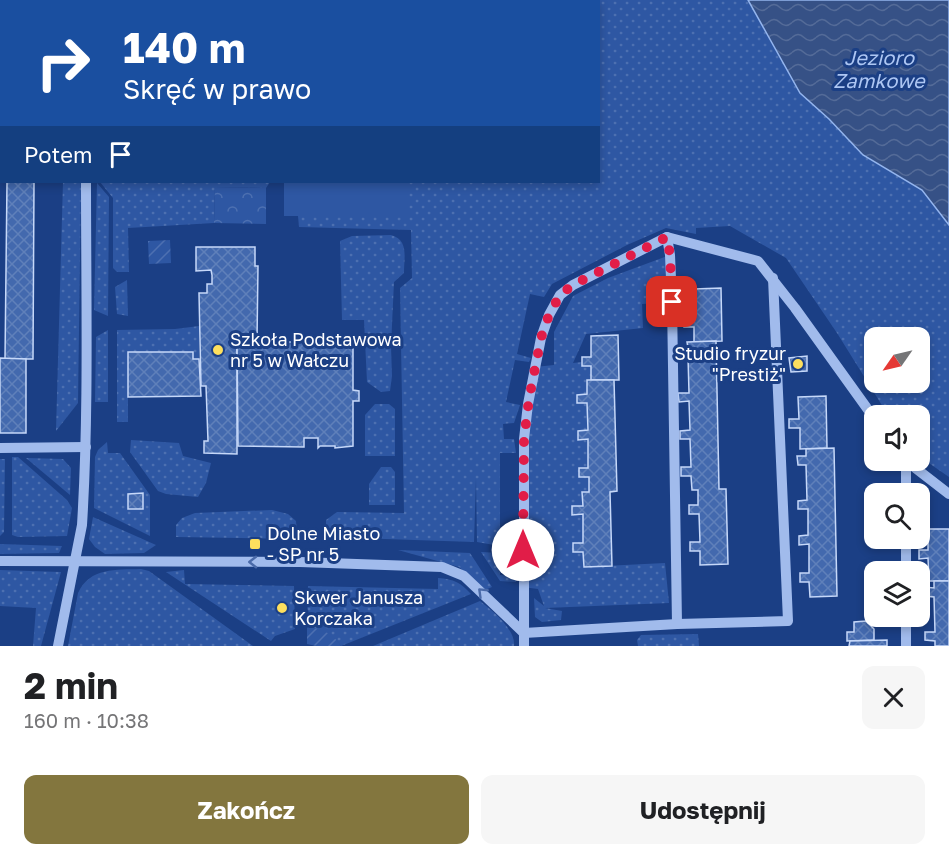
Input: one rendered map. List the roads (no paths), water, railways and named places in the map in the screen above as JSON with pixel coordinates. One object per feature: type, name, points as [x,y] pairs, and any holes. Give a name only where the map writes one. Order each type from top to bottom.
[{"type":"street","points":[[58,646],[82,525],[86,447],[86,183]]},
{"type":"street","points":[[667,237],[670,255],[672,314],[677,624]]},
{"type":"street","points":[[524,646],[524,439],[529,399],[541,338],[549,315],[560,295],[573,285],[667,237],[758,261],[773,278],[865,405]]},
{"type":"street","points":[[0,561],[300,562],[442,567],[464,576],[524,633],[677,624],[788,621],[773,278]]},
{"type":"street","points":[[0,447],[86,447]]},
{"type":"street","points":[[919,471],[949,494]]},
{"type":"street","points":[[906,627],[906,646]]},
{"type":"water","name":"Jezioro Zamkowe","points":[[748,0],[949,0],[949,225],[922,190],[863,155],[829,119],[800,93]]},
{"type":"place","name":"Szkoła Podstawowa nr 5 w Wałczu","points":[[218,350]]},
{"type":"place","name":"Studio fryzur \"Prestiż\"","points":[[798,364]]},
{"type":"place","name":"Dolne Miasto - SP nr 5","points":[[255,544]]},
{"type":"place","name":"Skwer Janusza Korczaka","points":[[282,608]]}]
